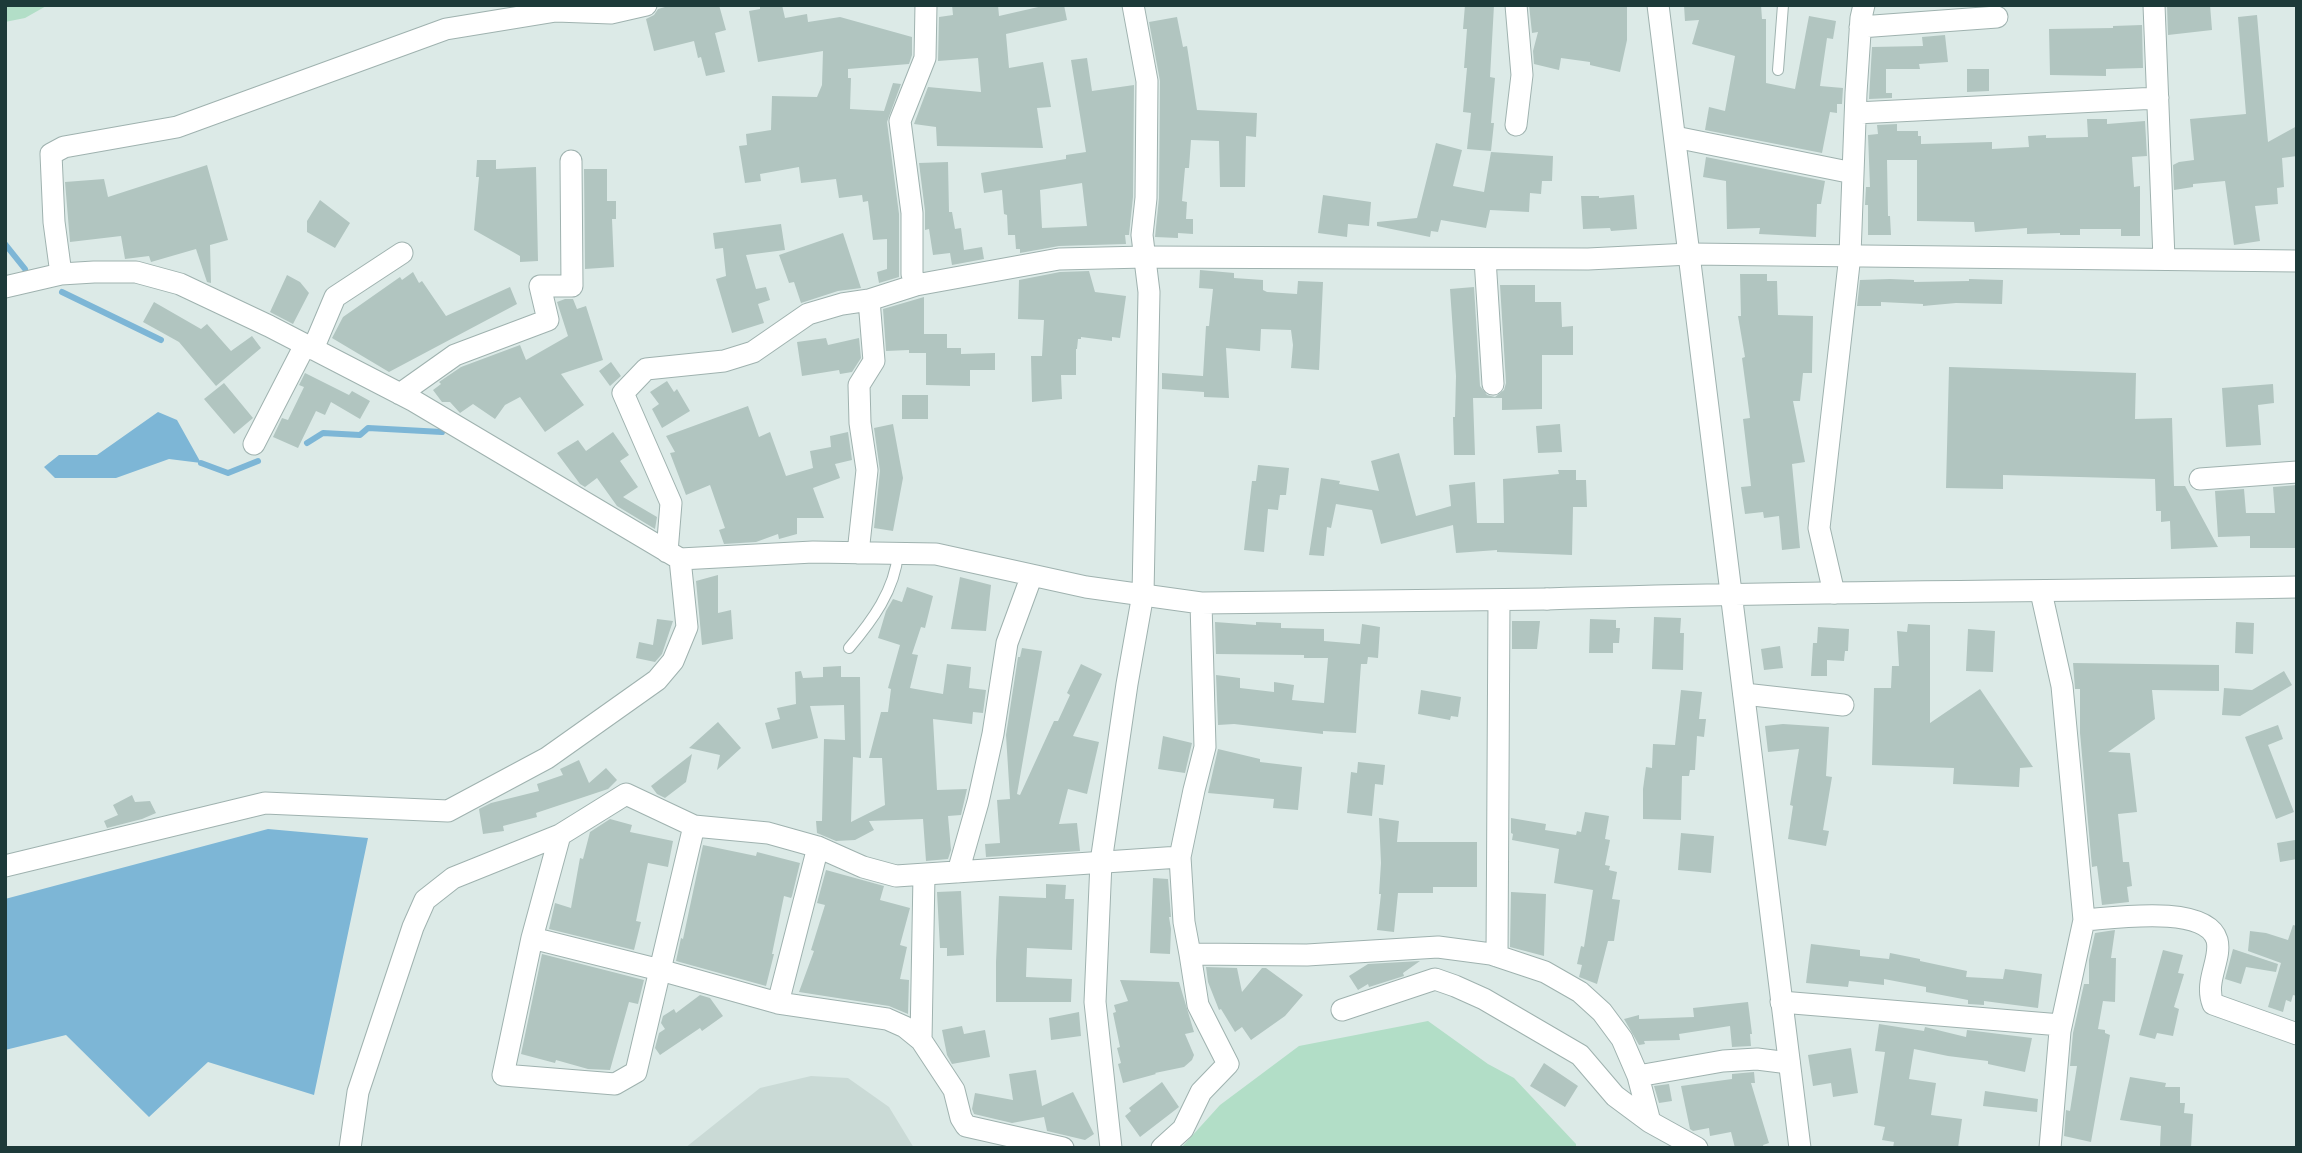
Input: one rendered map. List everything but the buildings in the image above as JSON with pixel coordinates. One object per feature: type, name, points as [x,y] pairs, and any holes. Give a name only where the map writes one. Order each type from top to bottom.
[{"type":"street","points":[[61,274],[54,222],[51,154],[64,147],[177,127],[446,29],[556,11],[611,13],[646,5]]},
{"type":"street","points":[[916,285],[912,274],[912,213],[900,121],[926,58],[926,5]]},
{"type":"street","points":[[1111,1148],[1095,1002],[1101,862],[1143,594],[1149,292],[1142,235],[1146,198],[1147,81],[1133,5]]},
{"type":"street","points":[[1516,5],[1522,75],[1516,125]]},
{"type":"street","points":[[1658,5],[1800,1148]]},
{"type":"street","points":[[1834,593],[1819,528],[1850,255],[1860,27],[1864,5]]},
{"type":"street","points":[[2154,5],[2164,259]]},
{"type":"street","points":[[1860,27],[1997,17]]},
{"type":"street","points":[[1856,113],[2158,98]]},
{"type":"street","points":[[1675,137],[1853,173]]},
{"type":"street","points":[[400,394],[455,355],[548,320],[540,286],[572,286],[571,161]]},
{"type":"street","points":[[254,444],[335,297],[402,253]]},
{"type":"street","points":[[5,866],[265,803],[448,811],[547,758],[657,680],[673,662],[687,627],[673,555],[671,503],[623,393],[646,369],[724,360],[753,352],[808,314],[842,304],[869,300],[916,285],[1059,259],[1588,259],[1690,254],[2297,261]]},
{"type":"street","points":[[1485,259],[1493,384]]},
{"type":"street","points":[[5,287],[61,274],[136,272],[180,284],[400,394],[673,555],[813,552],[936,554],[1086,587],[1201,603],[1499,600],[1732,593],[2041,592],[2297,587]]},
{"type":"street","points":[[858,553],[867,470],[860,423],[859,385],[874,361],[869,300]]},
{"type":"street","points":[[2200,479],[2297,471]]},
{"type":"street","points":[[958,872],[990,748],[1007,643],[1032,575]]},
{"type":"street","points":[[2041,592],[2062,686],[2084,920],[2061,1026],[2050,1148]]},
{"type":"street","points":[[1497,956],[1499,600]]},
{"type":"street","points":[[1162,1148],[1184,1129],[1201,1092],[1227,1064],[1198,1005],[1183,909],[1180,856],[1205,747],[1201,603]]},
{"type":"street","points":[[1744,694],[1843,705]]},
{"type":"street","points":[[351,1148],[358,1092],[425,900],[453,878],[560,835],[626,794],[694,826],[768,833],[818,846],[874,870],[896,876],[1180,856]]},
{"type":"street","points":[[560,835],[532,938],[503,1075],[615,1084],[636,1072],[694,826]]},
{"type":"street","points":[[778,1003],[818,846]]},
{"type":"street","points":[[921,1040],[924,875]]},
{"type":"street","points":[[2084,920],[2164,916],[2197,920],[2210,928],[2218,942],[2208,993],[2213,1004],[2297,1034]]},
{"type":"street","points":[[532,938],[778,1003],[887,1019],[905,1027],[921,1040],[954,1090],[961,1118],[966,1126],[1007,1142],[1062,1148]]},
{"type":"street","points":[[1190,954],[1307,955],[1438,947],[1497,956],[1545,972],[1580,992],[1602,1012],[1622,1039],[1652,1124],[1655,1148]]},
{"type":"street","points":[[1342,1010],[1434,979],[1455,986],[1484,999],[1580,1055],[1615,1096],[1652,1124],[1697,1148]]},
{"type":"street","points":[[1781,1002],[2061,1026]]},
{"type":"street","points":[[1637,1076],[1723,1061],[1757,1059],[1789,1063]]},
{"type":"lane","points":[[1778,70],[1783,5]]},
{"type":"lane","points":[[849,648],[881,606],[897,568],[898,553]]},
{"type":"shaded area","points":[[811,1076],[848,1078],[889,1107],[914,1148],[685,1148],[760,1088]]},
{"type":"green space","points":[[5,5],[48,5],[25,18],[5,22]]},
{"type":"green space","points":[[1428,1021],[1488,1064],[1514,1078],[1576,1144],[1576,1148],[1181,1148],[1220,1105],[1299,1046]]},
{"type":"water","points":[[158,412],[177,420],[201,463],[169,459],[116,478],[55,478],[44,467],[59,455],[97,455]]},
{"type":"water","points":[[268,829],[368,838],[314,1095],[208,1062],[149,1117],[66,1035],[5,1050],[5,899]]},
{"type":"waterway","points":[[5,244],[25,269]]},
{"type":"waterway","points":[[62,292],[161,340]]},
{"type":"waterway","points":[[307,443],[323,433],[360,435],[368,428],[442,432]]},
{"type":"waterway","points":[[201,463],[228,473],[258,461]]}]
